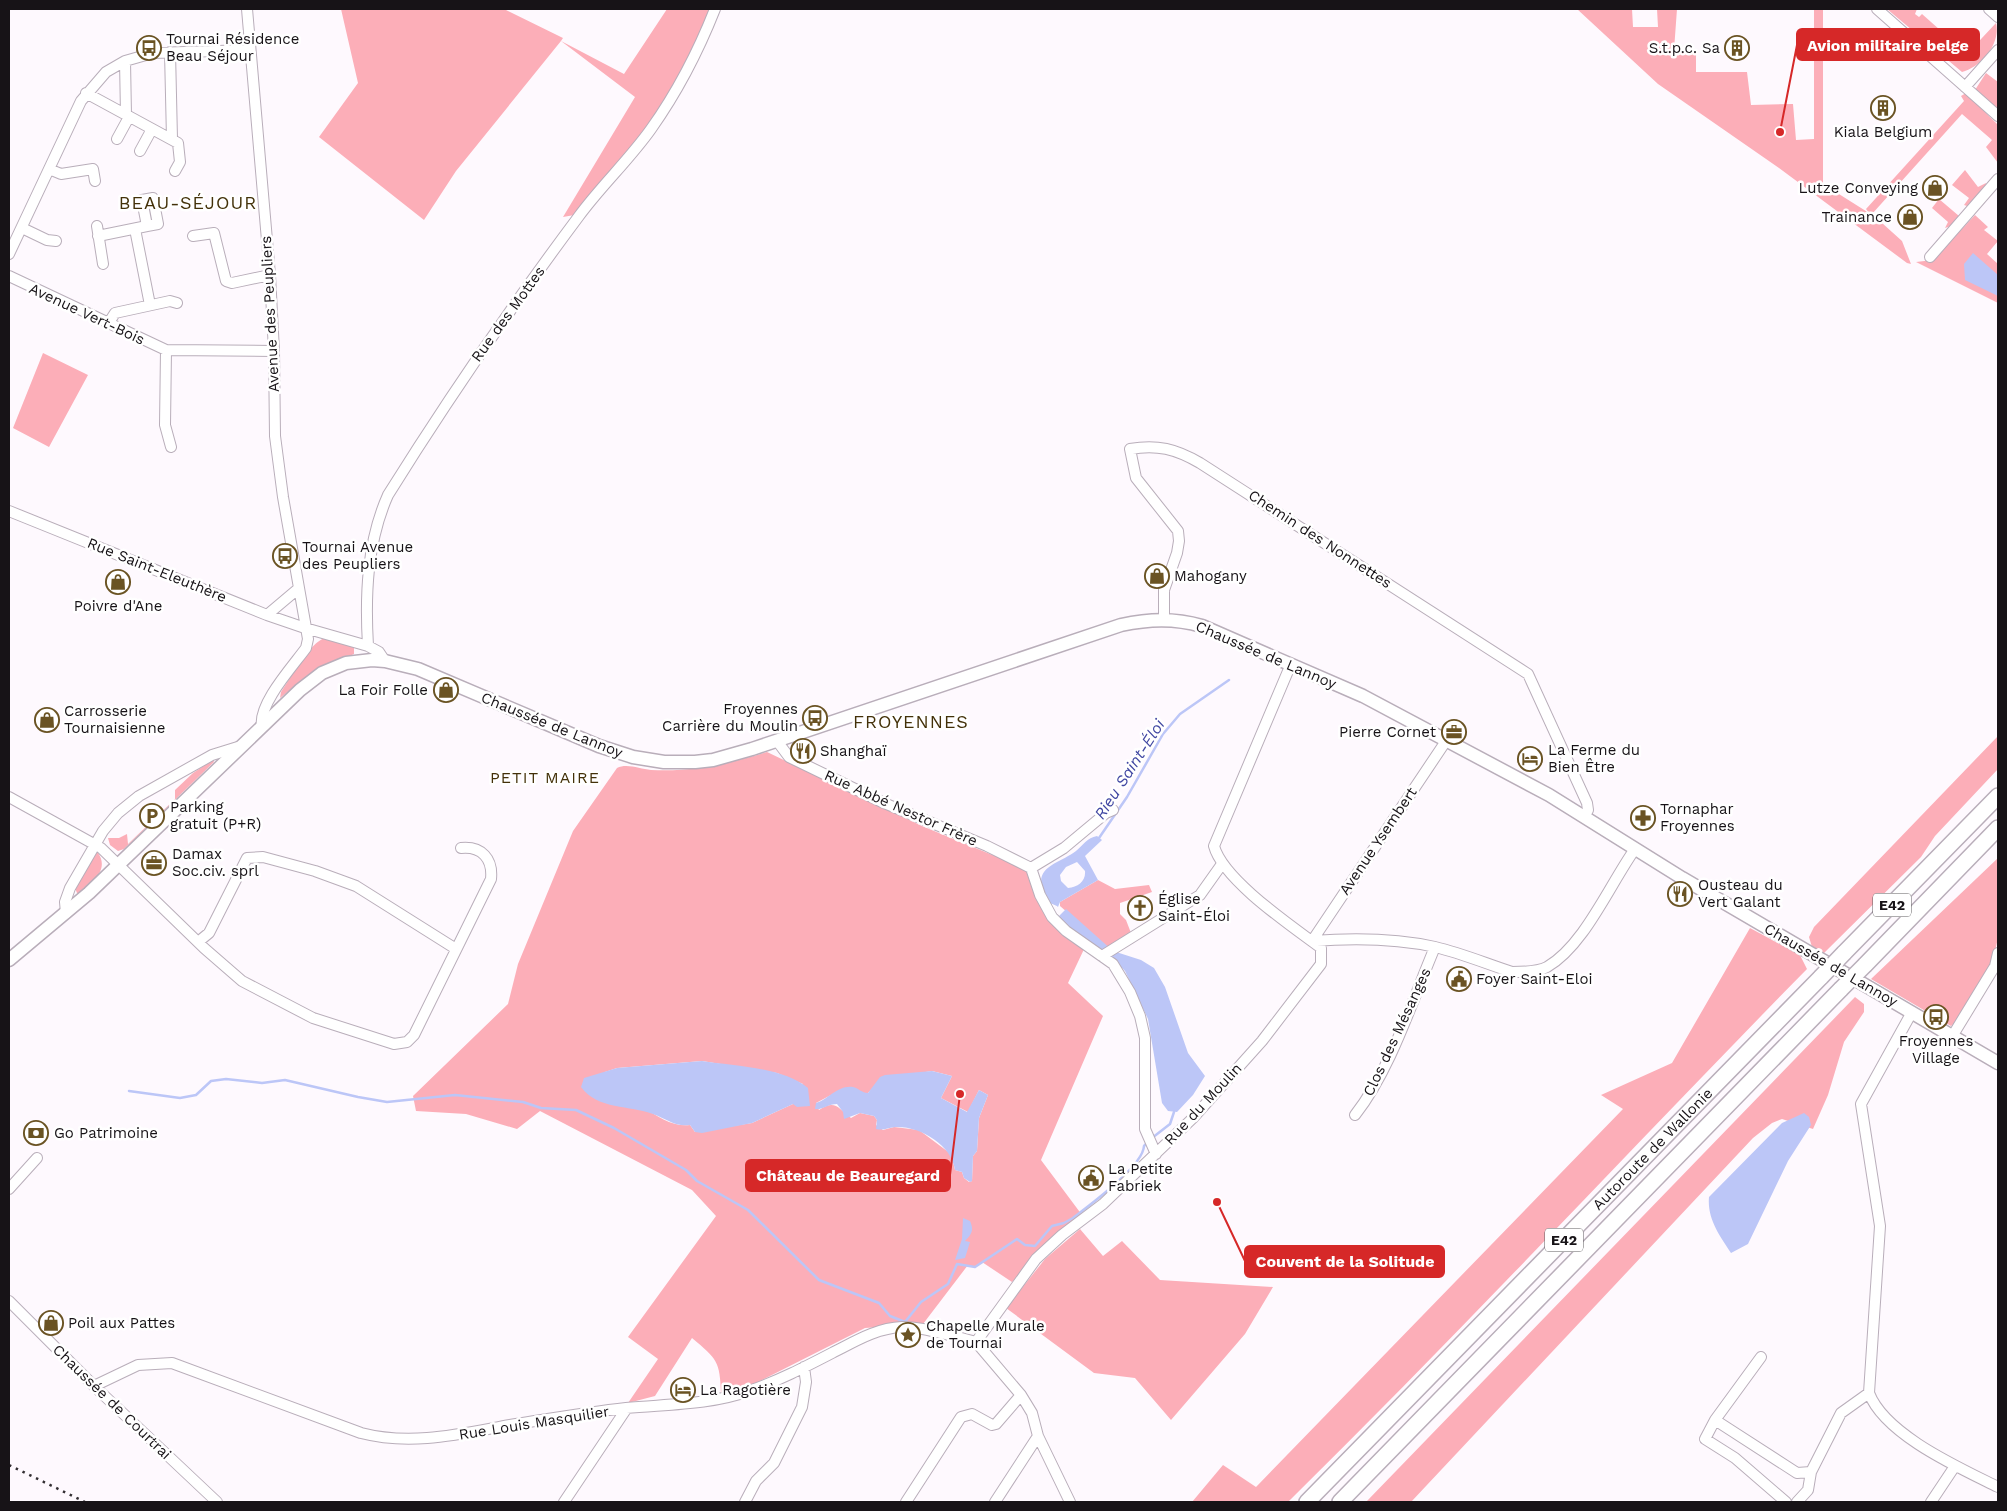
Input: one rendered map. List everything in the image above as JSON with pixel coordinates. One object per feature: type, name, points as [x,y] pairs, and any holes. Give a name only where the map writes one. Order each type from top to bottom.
[{"type":"highway","name":"Autoroute de Wallonie","points":[[1308,1502],[1998,796]]},
{"type":"highway","name":"Autoroute de Wallonie","points":[[1340,1502],[1996,831]]},
{"type":"main road","name":"Chaussée de Lannoy","points":[[9,960],[66,913],[119,864],[300,690],[322,673],[346,663],[372,660],[385,661],[432,674],[599,746],[649,760],[681,762],[713,760],[777,741],[1121,625],[1164,620],[1202,626],[1363,696],[1446,740],[1549,795],[1635,849],[1998,1063]]},
{"type":"street","name":"Avenue des Peupliers","points":[[247,9],[249,50],[270,275],[274,351],[275,436],[308,639],[306,648],[269,699],[261,719],[262,726]]},
{"type":"street","name":"Rue des Mottes","points":[[368,646],[366,586],[380,514],[388,495],[478,354],[574,222],[659,117],[676,93],[699,50],[715,9]]},
{"type":"street","points":[[1877,9],[1998,116]]},
{"type":"street","points":[[1989,9],[1998,17]]},
{"type":"street","points":[[9,254],[86,93],[106,72],[124,62],[153,53],[249,50]]},
{"type":"street","points":[[1965,87],[1998,50]]},
{"type":"street","points":[[170,52],[172,139]]},
{"type":"street","points":[[117,139],[128,116],[124,62]]},
{"type":"street","points":[[86,93],[178,143],[180,162],[175,171]]},
{"type":"street","points":[[140,151],[152,129]]},
{"type":"street","points":[[49,168],[62,174],[93,169],[95,181]]},
{"type":"street","points":[[1930,257],[1998,179]]},
{"type":"street","points":[[103,264],[98,231],[135,229],[147,226]]},
{"type":"street","points":[[22,228],[46,240],[56,241]]},
{"type":"street","points":[[135,229],[150,305]]},
{"type":"street","points":[[193,236],[214,233],[226,281],[232,283],[270,275]]},
{"type":"street","name":"Avenue Vert-Bois","points":[[9,276],[166,350],[274,351]]},
{"type":"street","points":[[108,324],[115,313],[170,301],[177,303]]},
{"type":"street","points":[[166,350],[165,425],[171,447]]},
{"type":"street","name":"Chemin des Nonnettes","points":[[1164,620],[1164,590],[1179,541],[1178,531],[1172,522],[1136,478],[1130,449],[1148,446],[1167,447],[1200,463],[1528,674],[1587,803],[1588,810],[1584,817]]},
{"type":"street","name":"Rue Saint-Eleuthère","points":[[9,511],[267,615],[368,646]]},
{"type":"street","points":[[267,615],[299,588]]},
{"type":"street","points":[[368,646],[380,652],[385,661]]},
{"type":"street","points":[[1291,664],[1214,846],[1222,864],[1261,901],[1312,941],[1341,939],[1394,941],[1435,947],[1512,972],[1525,972],[1545,968],[1568,951],[1635,849]]},
{"type":"street","name":"Avenue Ysembert","points":[[1312,941],[1446,740]]},
{"type":"street","name":"Rue Abbé Nestor Frère","points":[[777,741],[789,757],[884,803],[987,846],[1031,868]]},
{"type":"street","points":[[66,913],[64,902],[70,888],[95,844],[118,813],[140,796],[212,755],[241,746]]},
{"type":"street","points":[[9,797],[95,844],[119,864],[198,942],[242,981],[313,1018],[394,1044],[407,1042],[414,1035],[491,879],[492,867],[482,852],[471,847],[461,848]]},
{"type":"street","points":[[1113,810],[1106,813],[1064,848],[1031,868],[1040,895],[1052,917],[1066,931],[1107,952],[1130,992],[1140,1016],[1146,1054],[1145,1129],[1149,1142],[1156,1154]]},
{"type":"street","points":[[198,942],[209,933],[247,858],[263,857],[315,871],[356,886],[456,949]]},
{"type":"street","points":[[1107,952],[1200,895],[1222,864]]},
{"type":"street","name":"Rue du Moulin","points":[[976,1342],[1011,1292],[1046,1248],[1103,1204],[1156,1154],[1206,1104],[1262,1040],[1321,964],[1321,948],[1312,941]]},
{"type":"street","name":"Clos des Mésanges","points":[[1355,1115],[1367,1099],[1382,1072],[1435,947]]},
{"type":"street","points":[[1953,1035],[1995,966],[1998,953]]},
{"type":"street","points":[[1912,1012],[1861,1104],[1880,1226],[1870,1394],[1884,1417],[1955,1466],[1998,1487]]},
{"type":"street","points":[[9,1188],[37,1158]]},
{"type":"street","name":"Chaussée de Courtrai","points":[[9,1301],[94,1386],[217,1502]]},
{"type":"street","name":"Rue Louis Masquilier","points":[[94,1386],[138,1365],[172,1362],[361,1433],[396,1440],[442,1437],[627,1408],[684,1406],[716,1400],[749,1391],[804,1367],[870,1334],[888,1329],[905,1327],[976,1342]]},
{"type":"street","points":[[976,1342],[1020,1395],[1032,1413],[1038,1436],[1070,1502]]},
{"type":"street","points":[[1761,1357],[1714,1420],[1705,1440],[1735,1458],[1786,1502]]},
{"type":"street","points":[[745,1502],[756,1481],[774,1462],[802,1407],[806,1382],[804,1367]]},
{"type":"street","points":[[1797,1502],[1808,1490],[1811,1472],[1841,1413],[1870,1394]]},
{"type":"street","points":[[906,1502],[961,1416],[972,1414],[992,1425],[996,1424],[1020,1395]]},
{"type":"street","points":[[564,1502],[627,1408]]},
{"type":"street","points":[[1714,1420],[1797,1473],[1811,1472]]},
{"type":"street","points":[[995,1502],[1038,1436]]},
{"type":"street","points":[[1931,1502],[1955,1466]]},
{"type":"shaded area","points":[[341,9],[504,9],[563,38],[456,171],[424,220],[319,137],[358,83]]},
{"type":"shaded area","points":[[667,9],[709,9],[684,77],[580,214],[563,217],[635,97],[561,41],[624,74]]},
{"type":"shaded area","points":[[1577,9],[1632,9],[1633,27],[1658,27],[1657,9],[1677,9],[1674,50],[1690,54],[1696,53],[1696,72],[1747,72],[1751,105],[1793,104],[1796,140],[1814,139],[1814,9],[1823,9],[1823,184],[1869,213],[1866,209],[1964,101],[1961,96],[1966,93],[1998,125],[1998,163],[1986,147],[1992,140],[1962,114],[1872,214],[1902,241],[1911,264],[1907,263],[1779,168],[1658,84]]},
{"type":"shaded area","points":[[1887,9],[1917,9],[1915,14],[1919,17],[1922,14],[1967,54],[1996,23],[1997,31],[1988,54],[1976,65],[1962,72]]},
{"type":"shaded area","points":[[1986,73],[1998,82],[1998,110],[1975,90]]},
{"type":"shaded area","points":[[1965,170],[1978,187],[1986,183],[1985,189],[1967,206],[1964,205],[1969,198],[1952,185]]},
{"type":"shaded area","points":[[1939,199],[1959,216],[1951,226],[1945,228],[1948,222],[1932,208]]},
{"type":"shaded area","points":[[1975,215],[1988,227],[1984,230],[1998,241],[1987,254],[1998,264],[1998,303],[1916,262],[1933,260]]},
{"type":"shaded area","points":[[43,353],[88,375],[49,447],[13,428]]},
{"type":"shaded area","points":[[325,638],[354,646],[354,654],[310,674],[280,698],[281,692],[307,653],[319,641]]},
{"type":"shaded area","points":[[1998,736],[1998,769],[1935,836],[1921,857],[1824,953],[1812,947],[1809,937],[1814,927]]},
{"type":"shaded area","points":[[767,752],[922,826],[1029,870],[1048,912],[1086,945],[1068,983],[1103,1016],[1041,1160],[1082,1215],[1044,1247],[1012,1282],[982,1262],[975,1267],[968,1265],[923,1324],[865,1328],[752,1385],[721,1394],[720,1374],[716,1362],[692,1338],[655,1396],[628,1403],[658,1359],[628,1337],[716,1216],[692,1190],[540,1111],[517,1129],[466,1114],[416,1111],[413,1096],[508,1004],[518,964],[573,831],[617,768],[629,766],[651,770],[681,770],[710,766]],"holes":[[[702,1061],[777,1073],[803,1084],[793,1104],[752,1123],[695,1132],[690,1125],[679,1125],[655,1115],[605,1072],[617,1068]],[[932,1071],[952,1076],[941,1098],[968,1112],[979,1090],[988,1095],[979,1118],[977,1151],[973,1156],[972,1181],[969,1182],[964,1178],[962,1172],[955,1170],[951,1154],[919,1130],[894,1127],[883,1130],[876,1125],[877,1120],[874,1116],[860,1113],[851,1118],[833,1105],[819,1110],[816,1103],[831,1095],[868,1093],[872,1089],[919,1073]]]},
{"type":"shaded area","points":[[213,760],[214,762],[124,849],[118,851],[110,845],[108,838],[119,838],[127,834],[128,844],[175,799],[175,790],[193,773]]},
{"type":"shaded area","points":[[94,853],[98,853],[101,859],[102,865],[98,876],[80,893],[77,893],[75,888]]},
{"type":"shaded area","points":[[1998,858],[1998,938],[1992,964],[1962,1017],[1951,1026],[1871,979]]},
{"type":"shaded area","points":[[1098,880],[1115,889],[1149,885],[1152,892],[1120,903],[1120,914],[1126,920],[1131,933],[1108,948],[1060,906],[1060,902]]},
{"type":"shaded area","points":[[1750,928],[1800,955],[1807,969],[1484,1304],[1288,1502],[1192,1502],[1223,1465],[1256,1487],[1623,1109],[1601,1095],[1672,1063]]},
{"type":"shaded area","points":[[1855,997],[1864,1004],[1864,1012],[1844,1042],[1828,1095],[1813,1129],[1782,1119],[1772,1123],[1753,1138],[1411,1502],[1366,1502]]},
{"type":"shaded area","points":[[1080,1229],[1103,1256],[1122,1241],[1160,1280],[1273,1287],[1245,1334],[1171,1420],[1135,1378],[1094,1373],[1006,1308],[1045,1259]]},
{"type":"water","points":[[1973,253],[1998,275],[1998,296],[1965,280],[1964,264]]},
{"type":"water","points":[[1097,836],[1102,840],[1085,856],[1098,880],[1060,902],[1058,907],[1050,903],[1042,887],[1041,880],[1046,869],[1076,851]],"holes":[[[1077,862],[1085,871],[1083,881],[1075,886],[1068,888],[1061,881],[1060,875],[1066,867]]]},
{"type":"water","points":[[1066,909],[1113,951],[1141,960],[1154,968],[1165,987],[1188,1053],[1205,1076],[1193,1095],[1177,1112],[1168,1111],[1162,1103],[1148,1019],[1125,971],[1105,950],[1094,947],[1060,922],[1059,916]]},
{"type":"water","points":[[702,1061],[758,1068],[798,1081],[808,1088],[810,1106],[797,1107],[793,1104],[752,1123],[702,1133],[695,1132],[690,1125],[675,1124],[644,1111],[615,1106],[596,1100],[581,1087],[584,1078],[617,1068]]},
{"type":"water","points":[[932,1071],[952,1076],[941,1098],[967,1112],[979,1090],[988,1095],[979,1118],[977,1151],[973,1156],[972,1181],[970,1182],[964,1178],[962,1172],[955,1170],[953,1161],[941,1145],[924,1134],[915,1130],[896,1127],[882,1130],[876,1129],[877,1120],[874,1116],[860,1113],[844,1119],[843,1112],[837,1104],[815,1109],[816,1103],[842,1088],[853,1087],[868,1093],[880,1077],[885,1075]]},
{"type":"water","points":[[1804,1113],[1809,1117],[1811,1125],[1788,1161],[1748,1244],[1731,1253],[1712,1220],[1709,1197],[1782,1123]]},
{"type":"water","points":[[963,1218],[970,1221],[972,1232],[965,1241],[970,1242],[965,1258],[955,1260],[962,1239]]},
{"type":"waterway","name":"Rieu Saint-Éloi","points":[[1099,838],[1127,797],[1163,734],[1180,714],[1229,680]]},
{"type":"waterway","points":[[129,1091],[180,1098],[196,1095],[211,1081],[226,1079],[262,1083],[285,1080],[387,1102],[455,1095],[523,1102],[541,1108],[576,1110],[614,1128],[686,1170],[697,1181],[748,1210],[819,1280],[879,1303],[890,1316],[905,1322],[921,1302],[948,1284],[957,1264],[975,1267],[1017,1239],[1025,1245],[1035,1246],[1052,1226],[1073,1218],[1126,1174],[1135,1164],[1148,1142]]},
{"type":"waterway","points":[[1152,1138],[1170,1124],[1174,1112]]},
{"type":"railway","points":[[9,1465],[85,1502]]},
{"type":"place","name":"Tournai Résidence Beau Séjour","points":[[149,48]]},
{"type":"place","name":"S.t.p.c. Sa","points":[[1737,48]]},
{"type":"place","name":"Kiala Belgium","points":[[1883,108]]},
{"type":"place","name":"Avion militaire belge","points":[[1780,132]]},
{"type":"place","name":"Lutze Conveying","points":[[1935,188]]},
{"type":"place","name":"Trainance","points":[[1910,217]]},
{"type":"place","name":"Tournai Avenue des Peupliers","points":[[285,556]]},
{"type":"place","name":"Mahogany","points":[[1157,576]]},
{"type":"place","name":"Poivre d'Ane","points":[[118,582]]},
{"type":"place","name":"La Foir Folle","points":[[446,690]]},
{"type":"place","name":"Froyennes Carrière du Moulin","points":[[815,718]]},
{"type":"place","name":"Carrosserie Tournaisienne","points":[[47,720]]},
{"type":"place","name":"Pierre Cornet","points":[[1454,732]]},
{"type":"place","name":"Shanghaï","points":[[803,751]]},
{"type":"place","name":"La Ferme du Bien Être","points":[[1530,759]]},
{"type":"place","name":"Parking gratuit (P+R)","points":[[152,816]]},
{"type":"place","name":"Tornaphar Froyennes","points":[[1643,818]]},
{"type":"place","name":"Damax Soc.civ. sprl","points":[[154,863]]},
{"type":"place","name":"Ousteau du Vert Galant","points":[[1680,894]]},
{"type":"place","name":"Église Saint-Éloi","points":[[1140,908]]},
{"type":"place","name":"Foyer Saint-Eloi","points":[[1459,979]]},
{"type":"place","name":"Froyennes Village","points":[[1936,1017]]},
{"type":"place","name":"Château de Beauregard","points":[[960,1094]]},
{"type":"place","name":"Go Patrimoine","points":[[36,1133]]},
{"type":"place","name":"La Petite Fabriek","points":[[1091,1178]]},
{"type":"place","name":"Couvent de la Solitude","points":[[1217,1202]]},
{"type":"place","name":"Poil aux Pattes","points":[[51,1323]]},
{"type":"place","name":"Chapelle Murale de Tournai","points":[[908,1335]]},
{"type":"place","name":"La Ragotière","points":[[683,1390]]},
{"type":"district","name":"BEAU-SÉJOUR","points":[[188,203]]},
{"type":"district","name":"FROYENNES","points":[[911,722]]},
{"type":"district","name":"PETIT MAIRE","points":[[545,777]]}]
